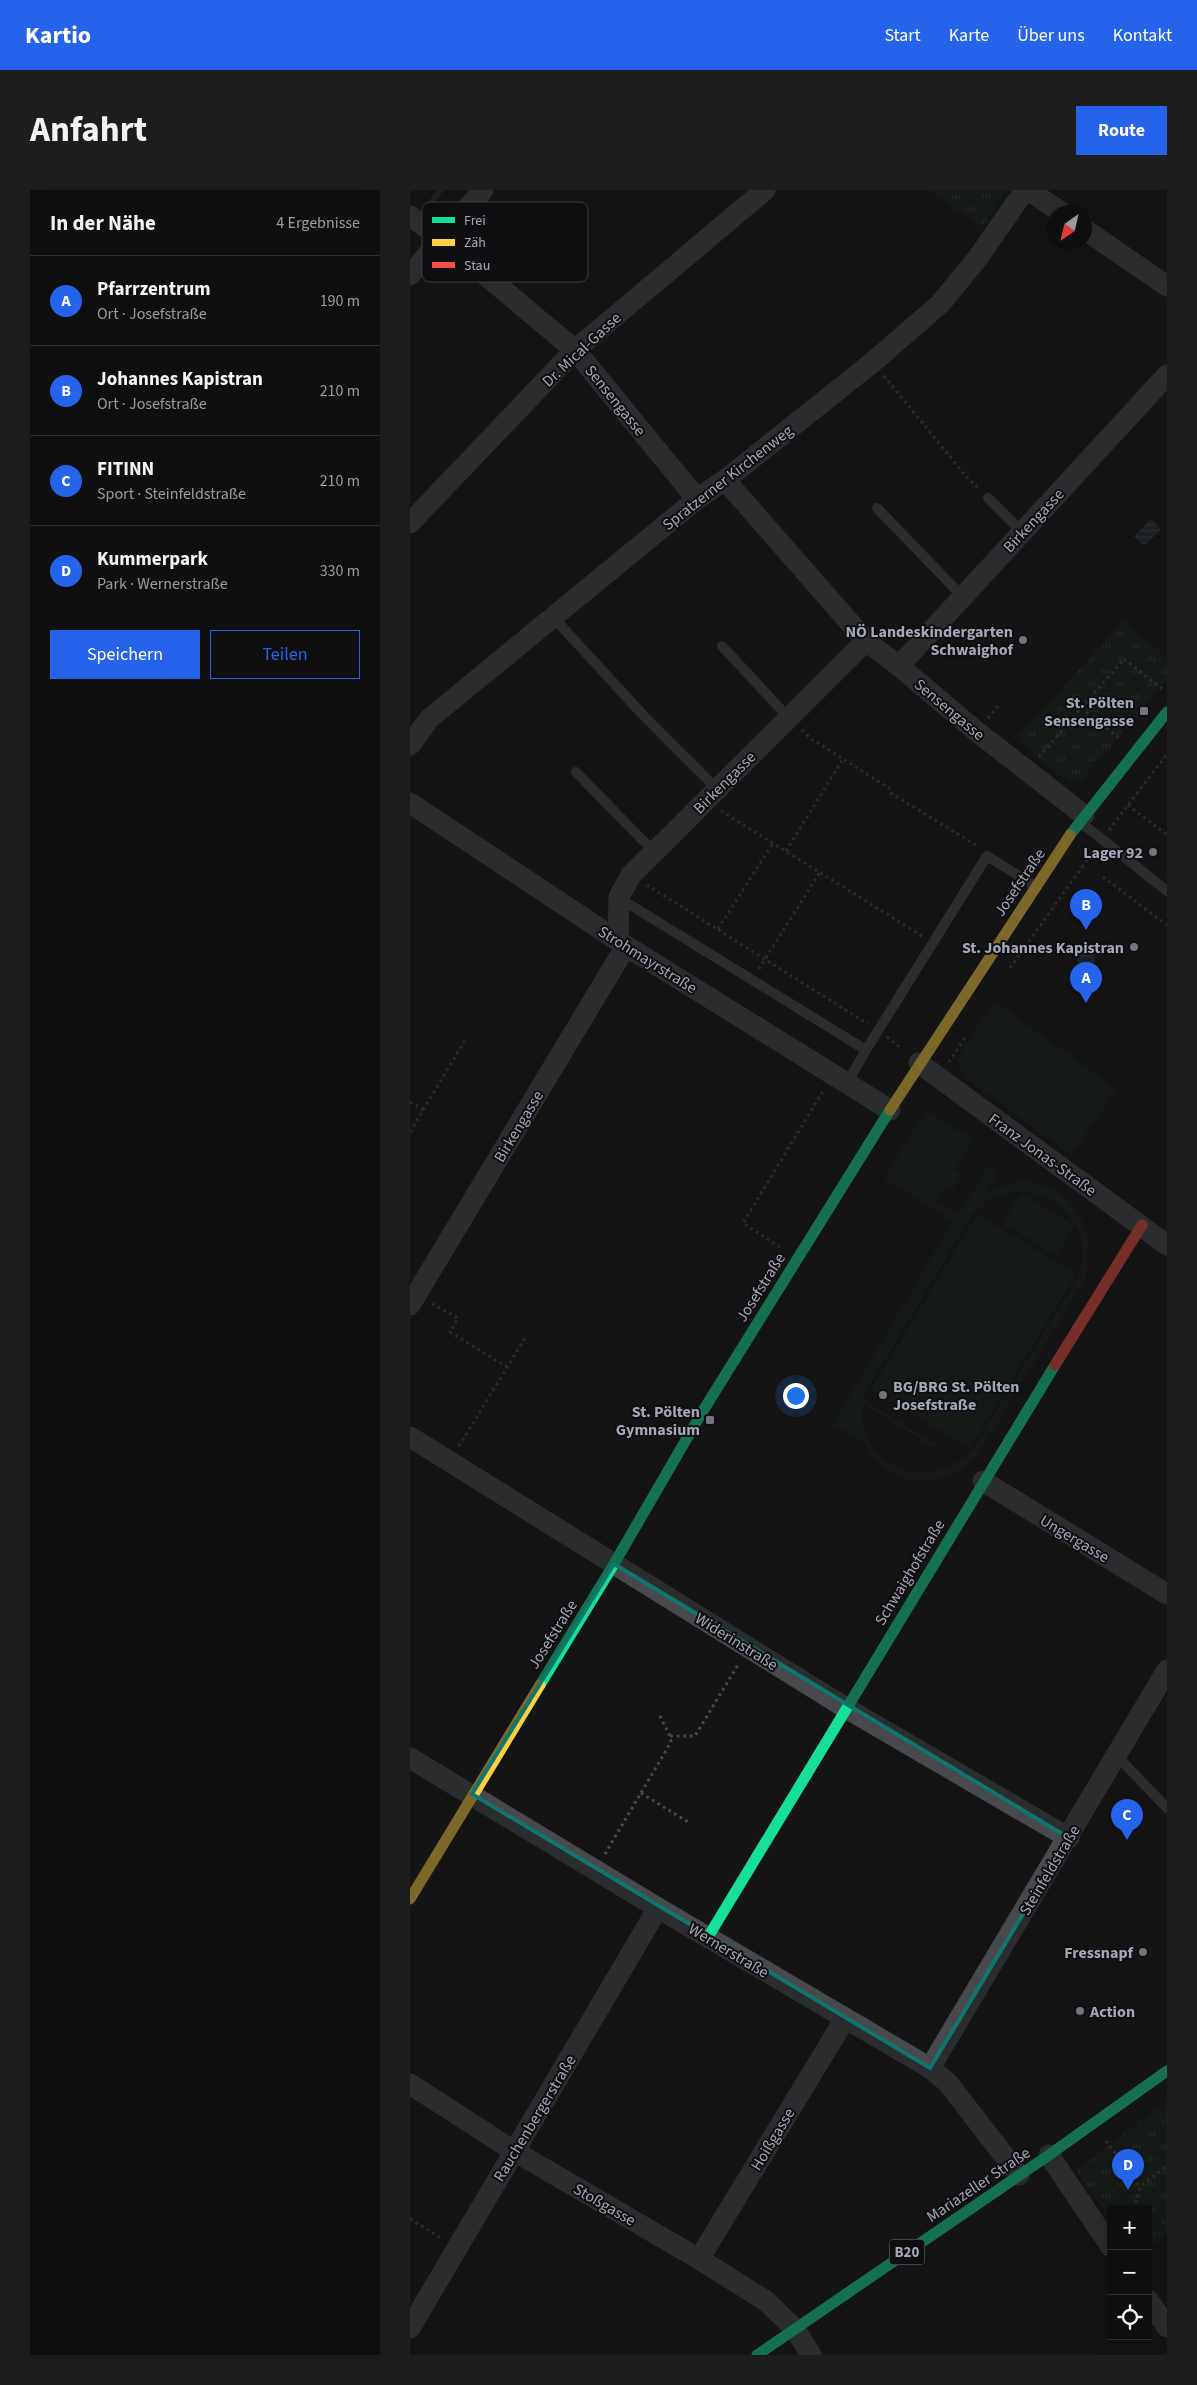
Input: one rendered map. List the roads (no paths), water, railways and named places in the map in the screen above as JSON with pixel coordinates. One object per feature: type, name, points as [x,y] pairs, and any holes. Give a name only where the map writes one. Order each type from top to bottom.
[{"type":"street","points":[[470,202],[483,190]]},
{"type":"street","name":"Dr. Mical-Gasse","points":[[410,523],[575,350],[765,190]]},
{"type":"street","points":[[1026,190],[1049,205]]},
{"type":"street","name":"Spratzerner Kirchenweg","points":[[410,745],[429,719],[697,499],[725,480],[873,362],[940,304],[977,259],[1026,190]]},
{"type":"street","name":"Sensengasse","points":[[410,216],[422,224]]},
{"type":"street","points":[[1092,234],[1167,285]]},
{"type":"street","points":[[410,275],[422,256]]},
{"type":"street","name":"Sensengasse","points":[[494,282],[575,350],[697,499]]},
{"type":"street","name":"Birkengasse","points":[[899,666],[1167,375]]},
{"type":"street","name":"Sensengasse","points":[[725,480],[866,641],[899,666],[1082,818]]},
{"type":"street","name":"Birkengasse","points":[[618,897],[631,875],[866,641]]},
{"type":"street","name":"Josefstraße","points":[[410,1899],[472,1794],[614,1564],[696,1422],[919,1064],[1082,818],[1167,712]]},
{"type":"street","name":"Strohmayrstraße","points":[[410,803],[622,943],[890,1110]]},
{"type":"street","points":[[618,897],[622,943]]},
{"type":"street","name":"Birkengasse","points":[[416,1291],[622,943]]},
{"type":"street","name":"Franz Jonas-Straße","points":[[919,1064],[1167,1245]]},
{"type":"street","name":"Schwaighofstraße","points":[[708,1937],[983,1481],[1142,1225]]},
{"type":"street","name":"Widerinstraße","points":[[410,1437],[846,1708],[1069,1838]]},
{"type":"street","name":"Ungergasse","points":[[983,1481],[1167,1594]]},
{"type":"street","name":"Steinfeldstraße","points":[[930,2068],[1069,1838],[1167,1670]]},
{"type":"street","name":"Wernerstraße","points":[[410,1758],[658,1908],[930,2068],[948,2083],[1018,2175]]},
{"type":"street","name":"Rauchenbergerstraße","points":[[410,2328],[658,1908]]},
{"type":"street","name":"Hoißgasse","points":[[699,2259],[845,2019]]},
{"type":"street","name":"Mariazeller Straße","points":[[758,2355],[1049,2155],[1167,2071]]},
{"type":"street","name":"Stoßgasse","points":[[410,2084],[514,2151],[699,2259],[766,2301],[795,2330],[811,2355]]},
{"type":"street","points":[[1049,2155],[1107,2241]]},
{"type":"street","points":[[1152,2306],[1166,2325]]},
{"type":"lane","points":[[988,498],[1022,532]]},
{"type":"lane","points":[[877,508],[963,596]]},
{"type":"lane","points":[[553,617],[643,715],[711,795]]},
{"type":"lane","points":[[722,646],[789,718]]},
{"type":"lane","points":[[576,772],[654,852]]},
{"type":"lane","points":[[1082,818],[1102,840],[1167,890]]},
{"type":"lane","points":[[840,1079],[866,1050],[987,856],[1035,887]]},
{"type":"lane","points":[[618,897],[866,1050]]},
{"type":"lane","points":[[1117,1756],[1167,1808]]},
{"type":"waterway","points":[[431,202],[441,190]]},
{"type":"waterway","points":[[419,217],[422,213]]},
{"type":"place","name":"NÖ Landeskindergarten Schwaighof","points":[[1023,640]]},
{"type":"place","name":"St. Pölten Sensengasse","points":[[1144,711]]},
{"type":"place","name":"Lager 92","points":[[1153,852]]},
{"type":"place","name":"Johannes Kapistran","points":[[1086,930]]},
{"type":"place","name":"St. Johannes Kapistran","points":[[1134,947]]},
{"type":"place","name":"Pfarrzentrum","points":[[1086,1003]]},
{"type":"place","name":"BG/BRG St. Pölten Josefstraße","points":[[883,1395]]},
{"type":"place","name":"St. Pölten Gymnasium","points":[[710,1420]]},
{"type":"place","name":"FITINN","points":[[1127,1840]]},
{"type":"place","name":"Fressnapf","points":[[1143,1952]]},
{"type":"place","name":"Action","points":[[1080,2011]]},
{"type":"place","name":"Kummerpark","points":[[1128,2190]]}]
